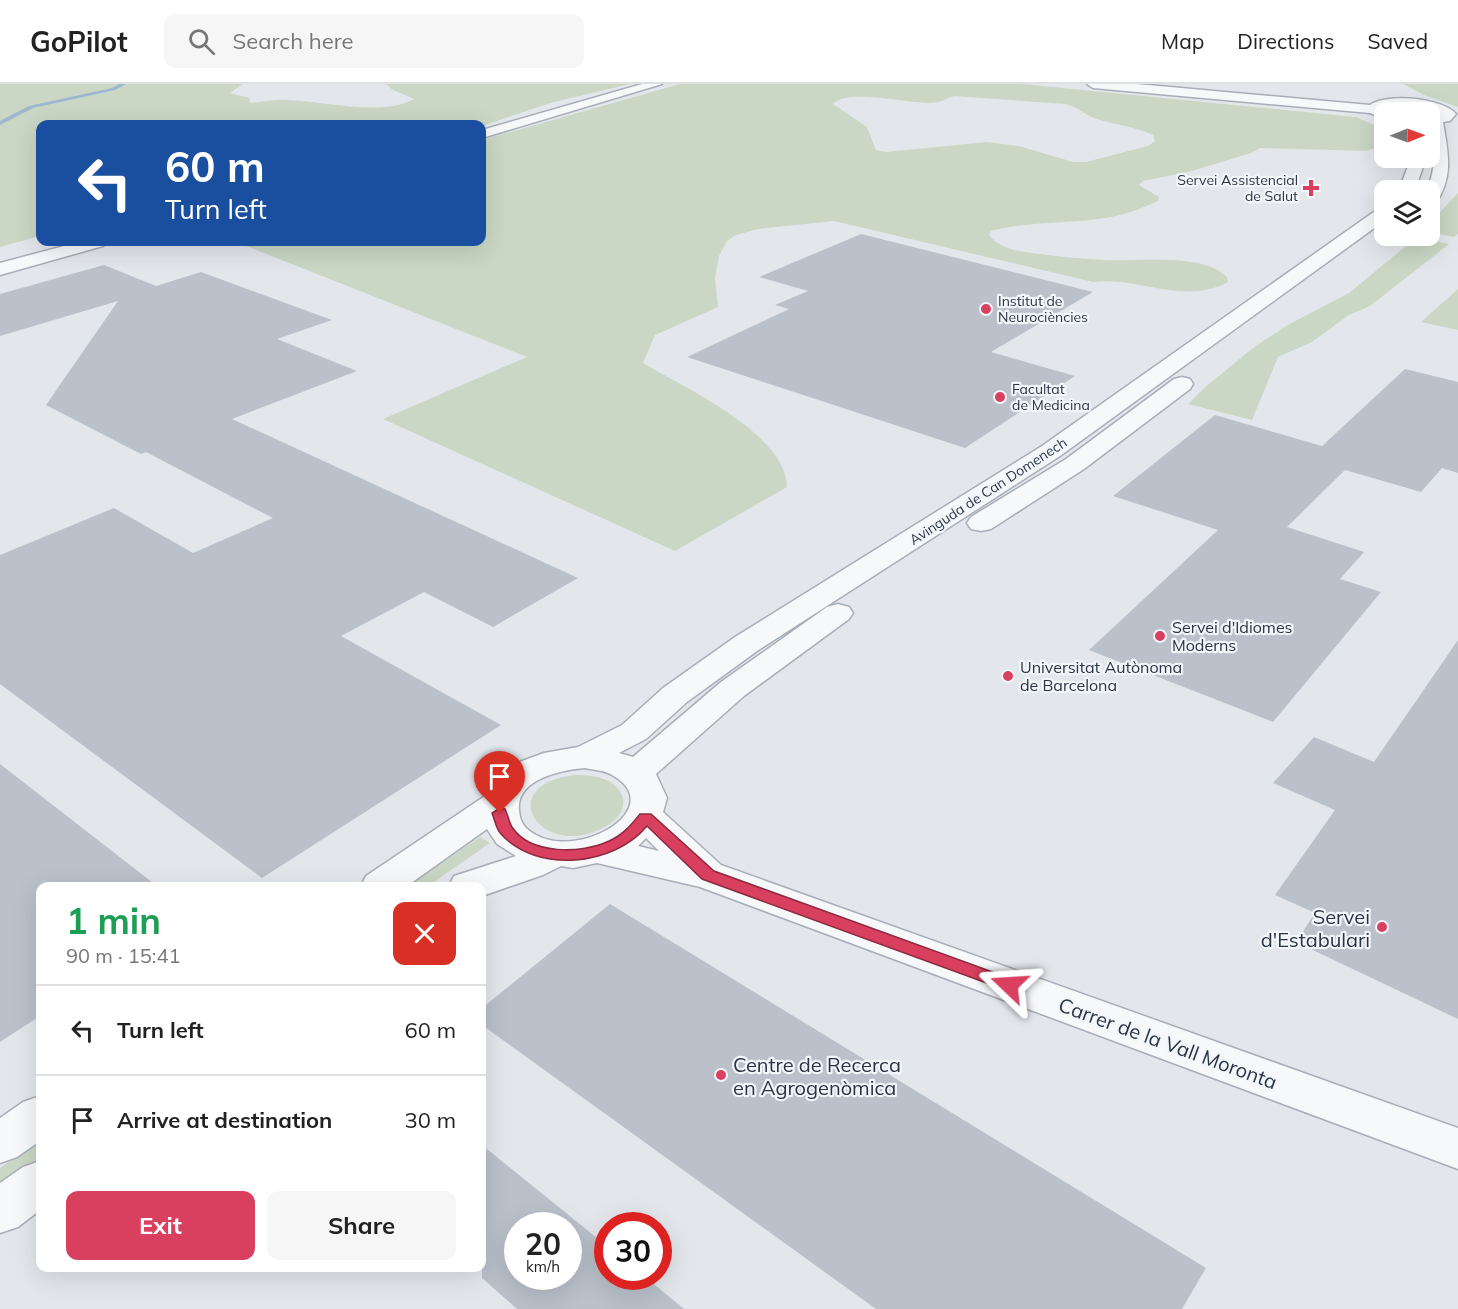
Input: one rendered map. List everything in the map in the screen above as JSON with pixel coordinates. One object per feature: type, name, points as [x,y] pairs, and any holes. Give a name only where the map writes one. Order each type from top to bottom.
[{"type":"street","points":[[486,133],[656,84]]},
{"type":"street","points":[[1093,84],[1374,108]]},
{"type":"street","points":[[1393,89],[1417,102]]},
{"type":"street","points":[[1375,90],[1379,102]]},
{"type":"street","points":[[1440,111],[1449,114],[1440,118]]},
{"type":"street","points":[[1440,148],[1444,159],[1440,182]]},
{"type":"street","name":"Avinguda de Can Domenech","points":[[585,757],[634,732],[675,695],[746,645],[1051,451],[1251,306],[1310,268],[1374,220]]},
{"type":"street","points":[[0,268],[83,246]]},
{"type":"street","name":"Avinguda de Can Domenech","points":[[635,774],[693,720],[807,633],[1075,464],[1258,328],[1375,246]]},
{"type":"street","points":[[386,882],[501,801],[514,781],[531,769],[561,759],[585,757],[613,762],[635,774],[648,792],[649,807],[646,817],[631,835],[599,851],[576,855],[553,854],[528,847],[510,834],[501,819],[501,801]]},
{"type":"street","name":"Carrer de la Vall Moronta","points":[[646,817],[708,875]]},
{"type":"street","name":"Carrer de la Vall Moronta","points":[[599,851],[708,875],[1458,1149]]},
{"type":"street","points":[[480,882],[529,866],[553,854]]},
{"type":"street","points":[[0,1143],[36,1119]]},
{"type":"street","points":[[0,1211],[36,1185]]},
{"type":"green space","points":[[0,84],[243,84],[230,93],[250,98],[250,103],[283,100],[352,107],[386,107],[414,99],[393,90],[386,84],[630,84],[550,103],[486,125],[486,120],[36,120],[36,237],[0,247]]},
{"type":"green space","points":[[680,84],[1022,84],[1356,117],[1374,125],[1374,149],[1366,151],[1260,148],[1251,153],[1192,171],[1143,181],[1139,185],[1159,197],[1158,201],[1131,212],[1094,220],[1008,227],[991,231],[989,235],[999,244],[1019,251],[1097,260],[1169,260],[1202,264],[1216,269],[1227,277],[1228,282],[1212,289],[1178,291],[1110,281],[1093,282],[834,221],[758,229],[736,235],[727,241],[719,256],[715,278],[718,307],[655,335],[643,363],[706,399],[752,430],[770,448],[782,467],[787,487],[675,551],[383,419],[527,357],[246,246],[486,246],[486,139]],"holes":[[[954,96],[1065,104],[1087,115],[1146,132],[1153,135],[1155,141],[1148,146],[1086,162],[1073,162],[1019,146],[987,142],[886,152],[876,150],[867,127],[833,104],[841,99],[852,97],[931,103]]]},
{"type":"green space","points":[[1403,84],[1458,84],[1458,107],[1424,95]]},
{"type":"green space","points":[[1458,193],[1458,234],[1454,237],[1440,234],[1440,212]]},
{"type":"green space","points":[[1440,242],[1449,244],[1370,306],[1349,315],[1312,342],[1278,357],[1252,420],[1188,404],[1253,348],[1286,326],[1349,293],[1406,246],[1440,246]]},
{"type":"green space","points":[[1458,289],[1458,330],[1421,322]]},
{"type":"green space","points":[[574,775],[601,778],[614,784],[622,795],[623,807],[611,823],[587,834],[566,836],[548,830],[536,820],[531,807],[534,794],[548,782]]},
{"type":"green space","points":[[480,837],[490,843],[434,882],[414,882]]},
{"type":"green space","points":[[36,1143],[36,1161],[0,1186],[0,1168]]},
{"type":"building","points":[[861,234],[1093,292],[991,352],[1075,376],[965,448],[687,357],[789,309],[775,305],[808,291],[759,277]]},
{"type":"building","points":[[104,265],[156,286],[201,272],[332,320],[277,339],[357,371],[232,419],[578,578],[493,627],[424,592],[341,636],[501,725],[262,878],[0,684],[0,555],[114,508],[193,553],[273,518],[146,452],[141,454],[46,405],[118,301],[0,336],[0,294]]},
{"type":"building","points":[[1405,369],[1458,382],[1458,473],[1442,468],[1421,492],[1345,470],[1287,527],[1364,552],[1340,579],[1381,592],[1273,722],[1089,650],[1218,530],[1113,496],[1215,415],[1322,446]]},
{"type":"building","points":[[1458,640],[1458,1019],[1296,942],[1315,913],[1275,895],[1335,810],[1273,783],[1314,737],[1374,762]]},
{"type":"building","points":[[0,764],[152,882],[36,882],[36,1019],[0,1042]]},
{"type":"building","name":"Centre de Recerca en Agrogenòmica","points":[[610,904],[1206,1268],[1182,1309],[876,1309],[486,1028],[486,1005]]},
{"type":"building","points":[[486,1148],[565,1212],[504,1212],[504,1290],[582,1290],[582,1226],[594,1236],[594,1290],[661,1290],[684,1309],[517,1309],[482,1278],[482,1272],[486,1272]]},
{"type":"waterway","points":[[0,123],[31,107],[113,89],[124,84]]},
{"type":"place","name":"Servei Assistencial de Salut","points":[[1311,188]]},
{"type":"place","name":"Institut de Neurociències","points":[[986,309]]},
{"type":"place","name":"Facultat de Medicina","points":[[1000,397]]},
{"type":"place","name":"Servei d'Idiomes Moderns","points":[[1160,636]]},
{"type":"place","name":"Universitat Autònoma de Barcelona","points":[[1008,676]]},
{"type":"place","name":"Servei d'Estabulari","points":[[1382,927]]},
{"type":"place","name":"Centre de Recerca en Agrogenòmica","points":[[721,1075]]},
{"type":"route","points":[[500,813],[506,830],[521,843],[544,852],[568,855],[599,851],[613,846],[636,831],[646,817],[708,875],[1009,985]]}]
